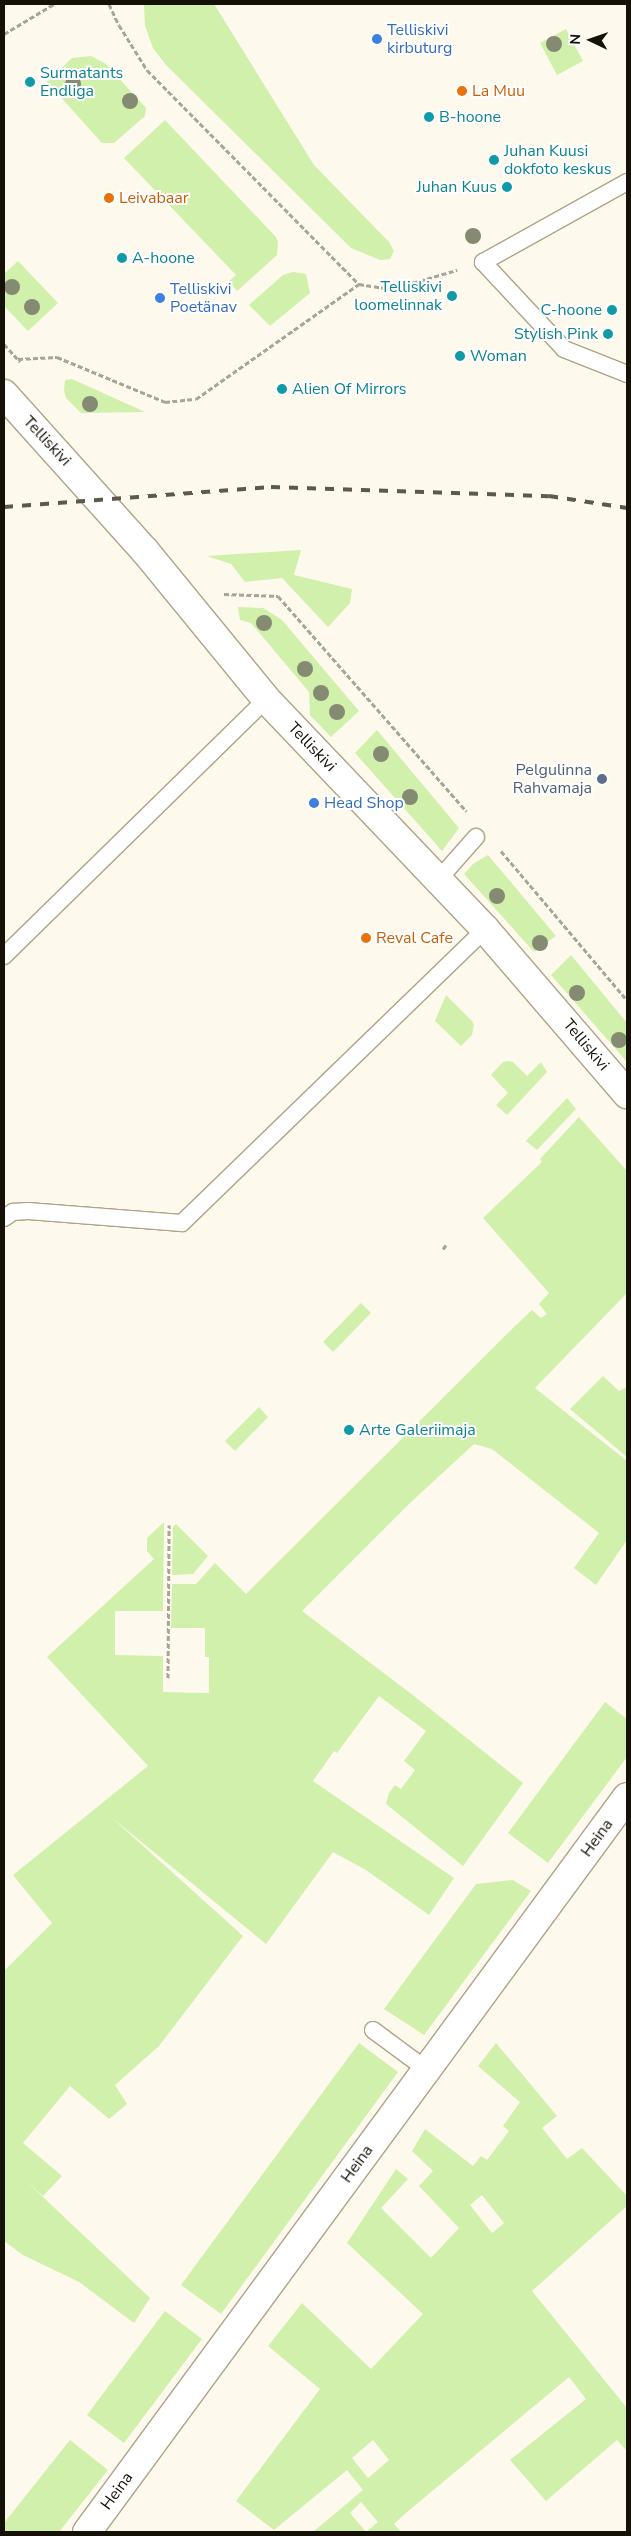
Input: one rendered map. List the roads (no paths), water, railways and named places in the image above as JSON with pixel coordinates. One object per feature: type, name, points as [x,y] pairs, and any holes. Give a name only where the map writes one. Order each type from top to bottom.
[{"type":"street","name":"Telliskivi","points":[[4,394],[146,551],[266,699],[485,929],[627,1094]]},
{"type":"street","name":"Heina","points":[[87,2532],[627,1796]]},
{"type":"lane","points":[[627,182],[483,262],[564,349],[627,374]]},
{"type":"lane","points":[[4,956],[266,699]]},
{"type":"lane","points":[[439,879],[476,837]]},
{"type":"lane","points":[[4,1218],[13,1212],[28,1211],[182,1223],[485,929]]},
{"type":"lane","points":[[372,2030],[426,2070]]},
{"type":"railway","points":[[4,507],[271,487],[549,496],[627,508]]},
{"type":"place","name":"Telliskivi kirbuturg","points":[[377,39]]},
{"type":"place","name":"Surmatants Endliga","points":[[30,82]]},
{"type":"place","name":"La Muu","points":[[462,91]]},
{"type":"place","name":"B-hoone","points":[[429,117]]},
{"type":"place","name":"Juhan Kuusi dokfoto keskus","points":[[494,160]]},
{"type":"place","name":"Juhan Kuus","points":[[507,187]]},
{"type":"place","name":"Leivabaar","points":[[109,198]]},
{"type":"place","name":"A-hoone","points":[[122,258]]},
{"type":"place","name":"Telliskivi loomelinnak","points":[[452,296]]},
{"type":"place","name":"Telliskivi Poetänav","points":[[160,298]]},
{"type":"place","name":"C-hoone","points":[[612,310]]},
{"type":"place","name":"Stylish Pink","points":[[608,334]]},
{"type":"place","name":"Woman","points":[[460,356]]},
{"type":"place","name":"Alien Of Mirrors","points":[[282,389]]},
{"type":"place","name":"Pelgulinna Rahvamaja","points":[[602,779]]},
{"type":"place","name":"Head Shop","points":[[314,803]]},
{"type":"place","name":"Reval Cafe","points":[[366,938]]},
{"type":"place","name":"Arte Galeriimaja","points":[[349,1430]]}]
